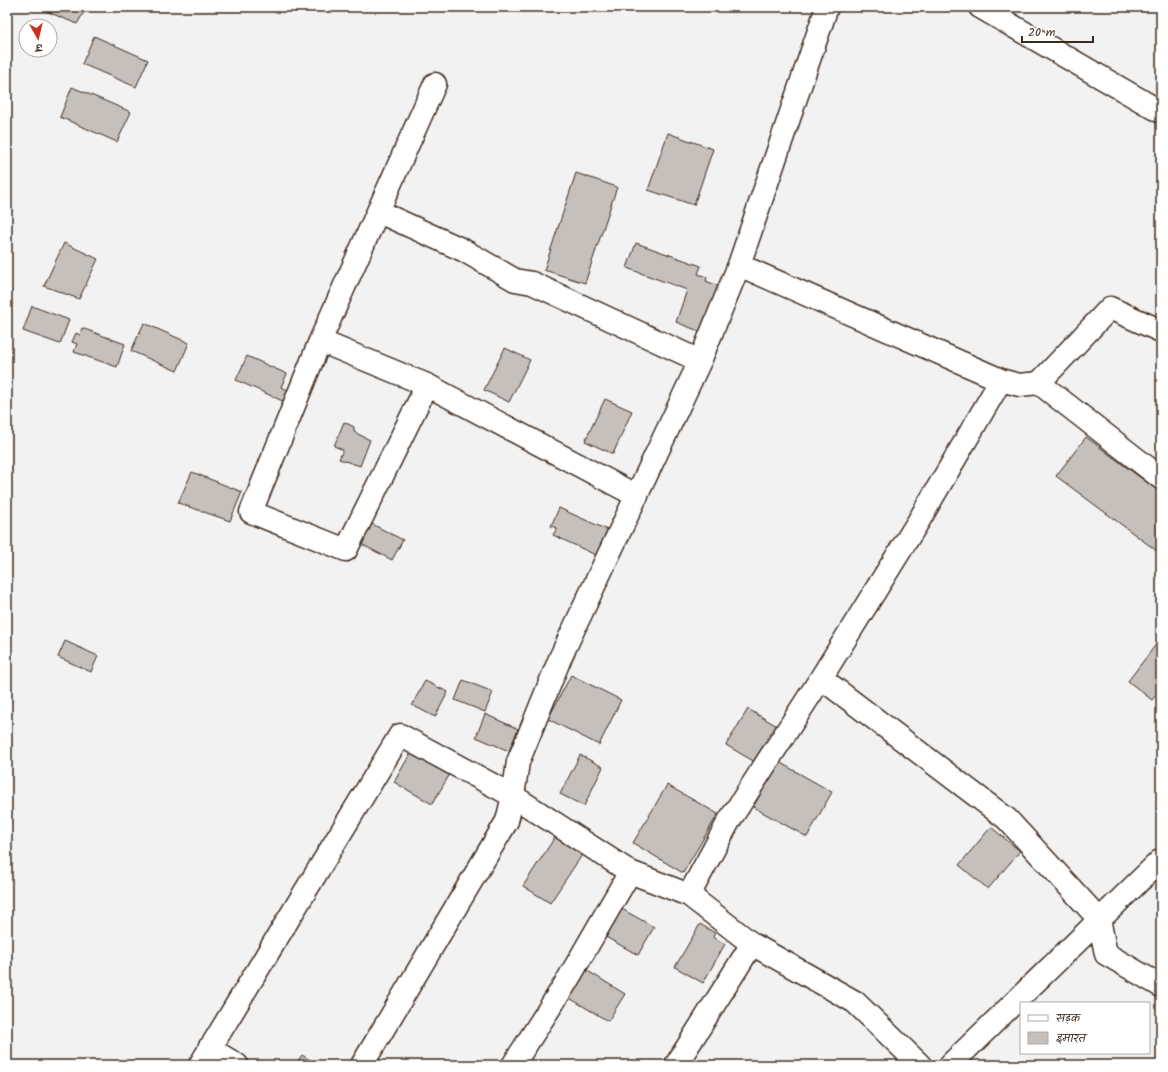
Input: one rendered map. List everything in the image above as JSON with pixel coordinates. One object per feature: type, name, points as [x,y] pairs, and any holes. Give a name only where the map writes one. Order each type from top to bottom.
[{"type":"street","points":[[362,1065],[507,821],[513,796],[518,762],[561,656],[700,361],[739,265],[827,7]]},
{"type":"street","points":[[980,7],[1161,112]]},
{"type":"street","points":[[427,385],[346,550],[251,512],[320,340],[379,212],[435,84]]},
{"type":"street","points":[[379,212],[463,250],[515,280],[532,283],[700,361]]},
{"type":"street","points":[[739,265],[1001,380],[1019,386],[1039,383],[1110,308],[1161,331]]},
{"type":"street","points":[[320,340],[427,385],[637,496]]},
{"type":"street","points":[[689,895],[729,821],[821,678],[918,522],[1001,380]]},
{"type":"street","points":[[1039,383],[1161,478]]},
{"type":"street","points":[[821,678],[1007,819],[1099,919],[1106,954],[1161,986]]},
{"type":"street","points":[[238,1065],[205,1057],[400,735],[513,796],[630,872],[689,895],[752,944],[855,1002],[920,1065]]},
{"type":"street","points":[[950,1065],[1099,919],[1153,879],[1161,860]]},
{"type":"street","points":[[513,1065],[567,981],[630,872]]},
{"type":"street","points":[[676,1065],[752,944]]},
{"type":"building","points":[[36,7],[87,7],[77,24]]},
{"type":"building","points":[[94,36],[148,60],[136,87],[82,64]]},
{"type":"building","points":[[72,87],[131,112],[117,142],[60,117]]},
{"type":"building","points":[[668,133],[713,149],[694,205],[648,190]]},
{"type":"building","points":[[576,173],[617,187],[585,283],[544,270]]},
{"type":"building","points":[[64,243],[98,259],[79,299],[44,286]]},
{"type":"building","points":[[636,243],[701,266],[698,274],[707,277],[706,281],[718,286],[701,332],[676,322],[687,290],[627,268]]},
{"type":"building","points":[[32,306],[69,320],[60,344],[23,331]]},
{"type":"building","points":[[144,323],[189,343],[177,371],[131,351]]},
{"type":"building","points":[[82,328],[125,344],[117,367],[74,352],[77,344],[72,342],[76,333],[80,335]]},
{"type":"building","points":[[505,348],[530,360],[509,402],[484,390]]},
{"type":"building","points":[[247,356],[287,374],[281,387],[292,392],[287,403],[236,380]]},
{"type":"building","points":[[605,399],[632,411],[613,454],[585,441]]},
{"type":"building","points":[[344,422],[354,427],[354,432],[370,440],[360,466],[339,459],[343,450],[334,446]]},
{"type":"building","points":[[1086,437],[1161,493],[1161,554],[1056,476]]},
{"type":"building","points":[[192,472],[242,492],[230,521],[178,503]]},
{"type":"building","points":[[559,508],[612,532],[600,557],[553,535],[557,528],[551,526]]},
{"type":"building","points":[[372,524],[403,540],[392,560],[361,544]]},
{"type":"building","points":[[1161,612],[1161,621],[1157,618]]},
{"type":"building","points":[[1161,638],[1161,689],[1152,700],[1128,681]]},
{"type":"building","points":[[65,641],[98,656],[91,672],[58,657]]},
{"type":"building","points":[[571,675],[621,700],[599,745],[548,719]]},
{"type":"building","points":[[463,680],[493,692],[485,712],[455,700]]},
{"type":"building","points":[[425,681],[448,692],[435,717],[412,705]]},
{"type":"building","points":[[748,709],[777,726],[755,762],[726,745]]},
{"type":"building","points":[[485,714],[518,729],[509,751],[476,737]]},
{"type":"building","points":[[412,751],[450,774],[432,804],[394,782]]},
{"type":"building","points":[[580,755],[603,767],[584,806],[560,794]]},
{"type":"building","points":[[779,762],[832,792],[807,837],[753,807]]},
{"type":"building","points":[[667,785],[718,814],[683,873],[633,843]]},
{"type":"building","points":[[991,827],[1020,851],[988,889],[959,865]]},
{"type":"building","points":[[559,831],[586,849],[550,903],[523,886]]},
{"type":"building","points":[[620,908],[654,927],[638,955],[604,936]]},
{"type":"building","points":[[700,924],[715,933],[713,937],[725,944],[703,983],[675,967]]},
{"type":"building","points":[[583,968],[625,994],[608,1021],[566,996]]},
{"type":"building","points":[[302,1055],[318,1065],[295,1065]]}]
